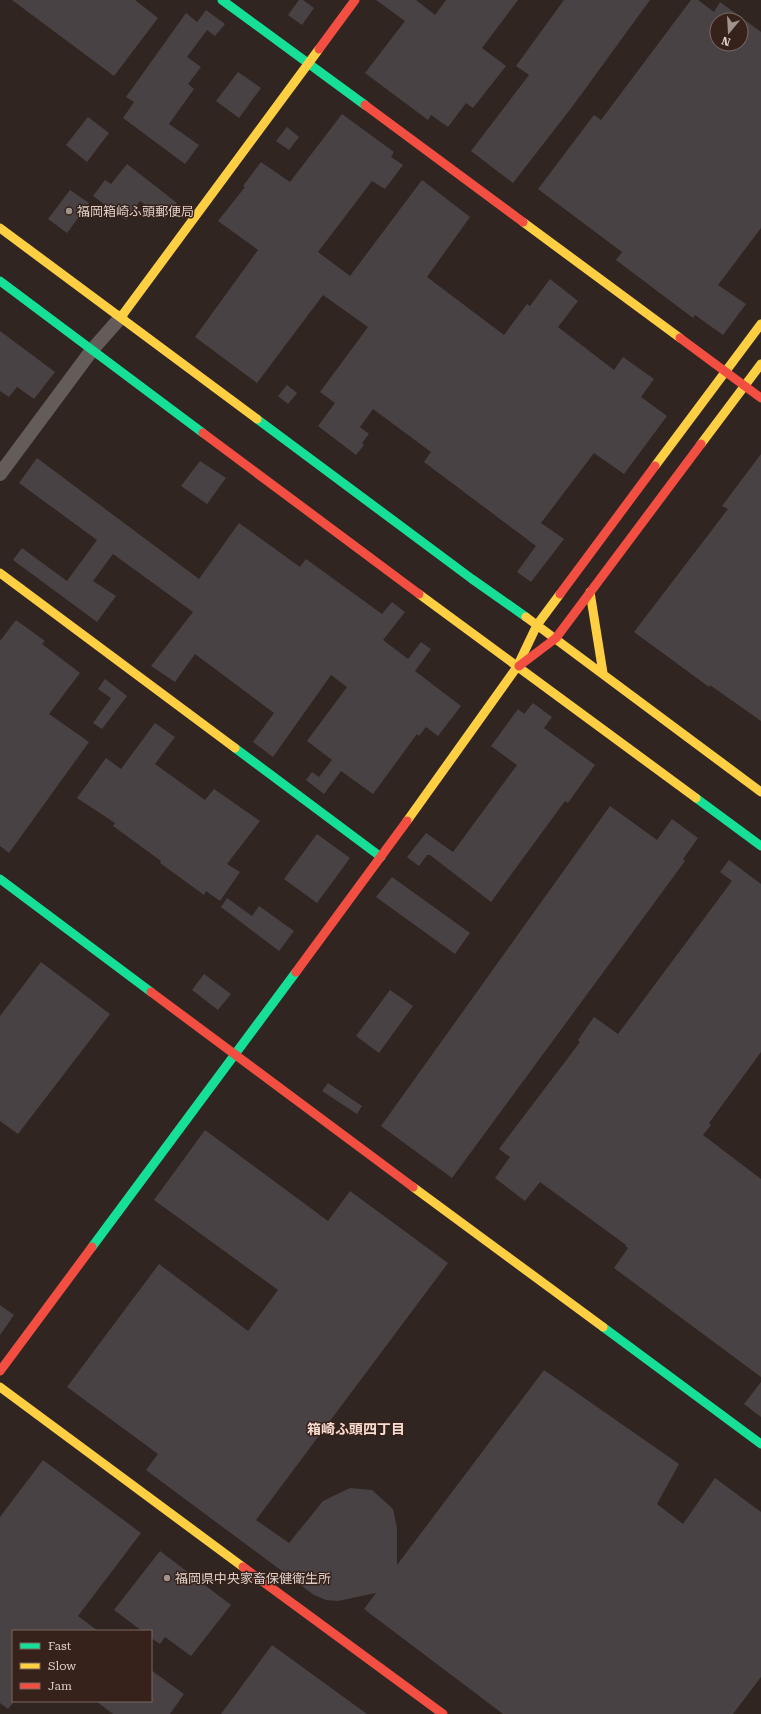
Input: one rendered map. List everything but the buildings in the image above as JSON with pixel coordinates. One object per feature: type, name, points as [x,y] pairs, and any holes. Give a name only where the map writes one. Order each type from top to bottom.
[{"type":"street","points":[[222,0],[761,398]]},
{"type":"street","points":[[0,474],[92,350],[121,316],[355,0]]},
{"type":"street","points":[[0,228],[121,316],[472,579],[556,638],[761,792]]},
{"type":"street","points":[[0,281],[761,846]]},
{"type":"street","points":[[0,1371],[381,857],[518,667],[537,625],[761,324]]},
{"type":"street","points":[[518,667],[556,638],[761,364]]},
{"type":"street","points":[[0,573],[381,857]]},
{"type":"street","points":[[590,592],[602,673]]},
{"type":"street","points":[[0,879],[234,1055],[761,1444]]},
{"type":"street","points":[[0,1387],[443,1714]]},
{"type":"traffic: fast","points":[[222,0],[365,105]]},
{"type":"traffic: fast","points":[[0,281],[203,433]]},
{"type":"traffic: fast","points":[[257,419],[472,579],[526,617]]},
{"type":"traffic: fast","points":[[235,748],[381,857]]},
{"type":"traffic: fast","points":[[696,798],[761,846]]},
{"type":"traffic: fast","points":[[0,879],[151,992]]},
{"type":"traffic: fast","points":[[92,1247],[296,972]]},
{"type":"traffic: fast","points":[[603,1327],[761,1444]]},
{"type":"traffic: slow","points":[[121,317],[319,49]]},
{"type":"traffic: slow","points":[[523,222],[680,338]]},
{"type":"traffic: slow","points":[[0,228],[257,419]]},
{"type":"traffic: slow","points":[[655,466],[761,324]]},
{"type":"traffic: slow","points":[[701,444],[761,364]]},
{"type":"traffic: slow","points":[[0,573],[235,748]]},
{"type":"traffic: slow","points":[[590,592],[603,673]]},
{"type":"traffic: slow","points":[[419,594],[696,798]]},
{"type":"traffic: slow","points":[[407,821],[517,667],[537,625],[560,594]]},
{"type":"traffic: slow","points":[[526,617],[761,792]]},
{"type":"traffic: slow","points":[[413,1187],[603,1327]]},
{"type":"traffic: slow","points":[[0,1387],[243,1567]]},
{"type":"traffic: jam","points":[[319,49],[355,0]]},
{"type":"traffic: jam","points":[[365,105],[523,222]]},
{"type":"traffic: jam","points":[[680,338],[761,398]]},
{"type":"traffic: jam","points":[[203,433],[419,594]]},
{"type":"traffic: jam","points":[[519,666],[556,638],[701,444]]},
{"type":"traffic: jam","points":[[560,594],[655,466]]},
{"type":"traffic: jam","points":[[296,972],[407,821]]},
{"type":"traffic: jam","points":[[151,992],[413,1187]]},
{"type":"traffic: jam","points":[[0,1371],[92,1247]]},
{"type":"traffic: jam","points":[[243,1567],[443,1714]]},
{"type":"place","name":"福岡箱崎ふ頭郵便局","points":[[69,211]]},
{"type":"place","name":"福岡県中央家畜保健衛生所","points":[[167,1578]]},
{"type":"district","name":"箱崎ふ頭四丁目","points":[[356,1429]]}]
